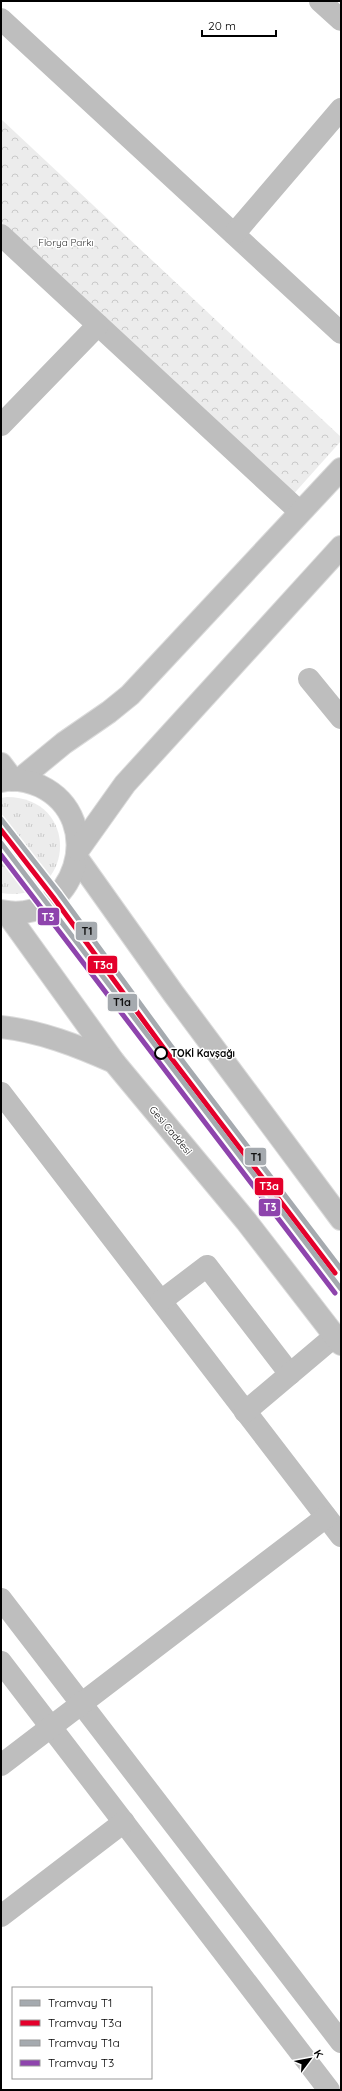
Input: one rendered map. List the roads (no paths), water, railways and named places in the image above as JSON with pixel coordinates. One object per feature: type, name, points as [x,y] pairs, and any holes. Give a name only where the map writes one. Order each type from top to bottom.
[{"type":"main road","points":[[320,1],[341,20]]},
{"type":"main road","points":[[1,19],[341,334]]},
{"type":"main road","points":[[234,234],[341,108]]},
{"type":"main road","points":[[1,235],[300,512]]},
{"type":"main road","points":[[1,425],[98,325]]},
{"type":"main road","points":[[9,776],[64,743],[110,712],[130,695],[341,468]]},
{"type":"main road","points":[[4,912],[28,911],[48,902],[69,881],[78,854],[125,784],[339,554]]},
{"type":"main road","points":[[309,679],[341,718]]},
{"type":"main road","points":[[9,776],[33,783],[46,789],[67,809],[74,822],[78,854],[173,993],[341,1219]]},
{"type":"main road","name":"Gesi Caddesi","points":[[4,912],[114,1062],[246,1221],[338,1340]]},
{"type":"main road","points":[[1,1027],[32,1032],[60,1040],[114,1062]]},
{"type":"main road","points":[[1,1093],[341,1536]]},
{"type":"main road","points":[[161,1301],[207,1266],[290,1374]]},
{"type":"main road","points":[[245,1412],[290,1374],[338,1340]]},
{"type":"main road","points":[[1,1765],[326,1517]]},
{"type":"main road","points":[[1,1599],[341,2042]]},
{"type":"main road","points":[[1,1662],[329,2090]]},
{"type":"main road","points":[[1,1916],[124,1822]]},
{"type":"tram line","name":"T1","points":[[1,819],[59,893],[171,1046],[341,1269]]},
{"type":"tram line","name":"T3a","points":[[1,830],[53,897],[165,1050],[335,1273]]},
{"type":"tram line","name":"T1a","points":[[1,843],[341,1289]]},
{"type":"tram line","name":"T3","points":[[1,855],[335,1293]]},
{"type":"place","name":"TOKİ Kavşağı","points":[[161,1053]]},
{"type":"park label","name":"Florya Parkı","points":[[66,242]]}]
